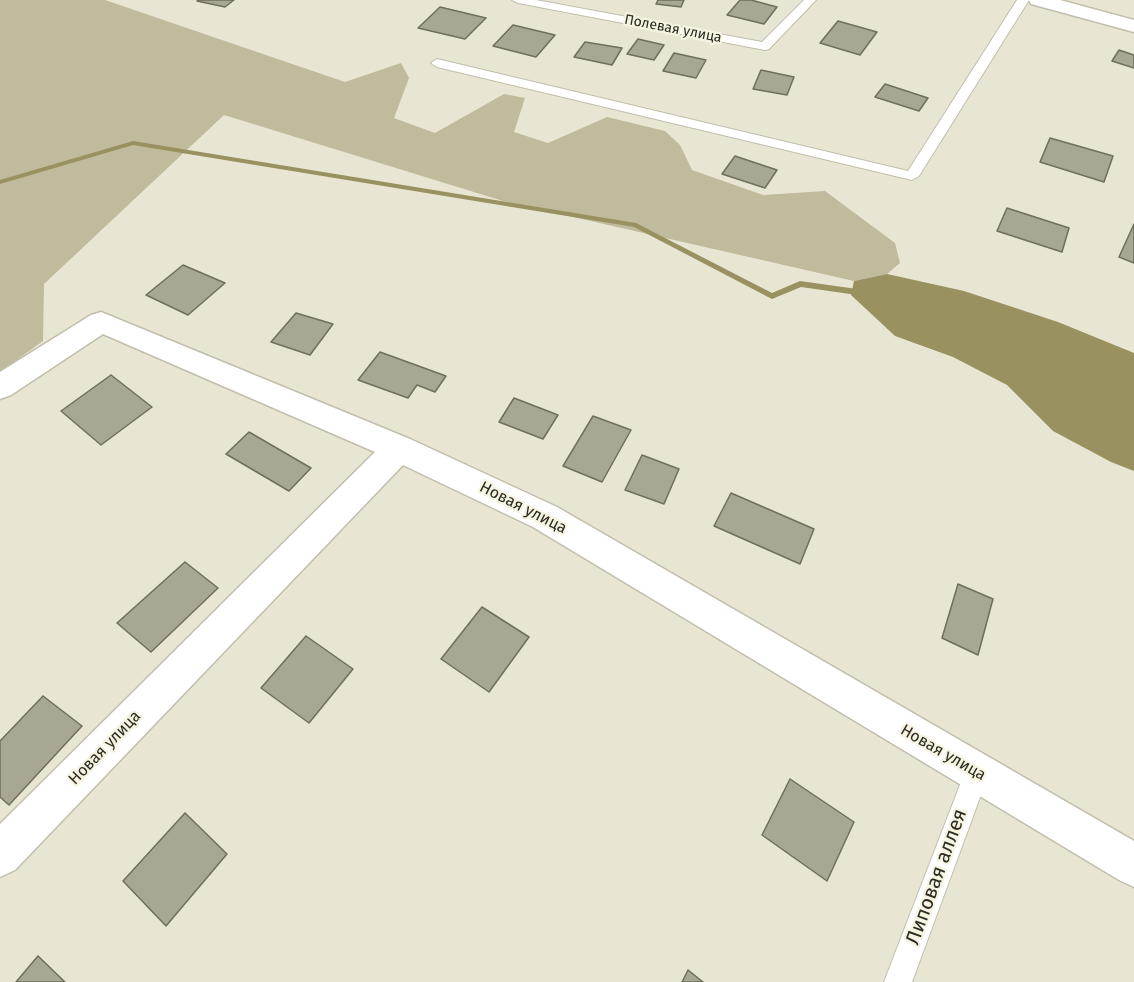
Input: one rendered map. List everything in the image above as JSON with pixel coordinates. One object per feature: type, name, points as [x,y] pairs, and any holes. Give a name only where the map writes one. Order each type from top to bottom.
[{"type":"street","points":[[1038,0],[1134,26]]},
{"type":"street","points":[[0,387],[101,322],[399,448]]},
{"type":"street","name":"Новая улица","points":[[0,855],[399,448],[545,517],[1134,865]]},
{"type":"lane","name":"Полевая улица","points":[[518,0],[765,46],[810,0]]},
{"type":"lane","points":[[437,63],[912,176],[1023,0]]},
{"type":"lane","name":"Липовая аллея","points":[[898,982],[977,773]]},
{"type":"shaded area","points":[[0,0],[105,0],[345,82],[401,63],[409,78],[394,118],[435,133],[504,94],[525,98],[514,132],[548,143],[607,117],[665,131],[680,145],[692,170],[763,195],[825,191],[895,243],[900,263],[887,274],[854,281],[503,201],[224,115],[44,284],[43,341],[0,372]]},
{"type":"shaded area","points":[[887,274],[964,291],[1058,322],[1134,353],[1134,471],[1111,462],[1053,431],[1007,385],[953,357],[895,336],[851,295],[854,281]]},
{"type":"building","points":[[198,0],[234,0],[225,7]]},
{"type":"building","points":[[658,0],[684,0],[681,7],[656,4]]},
{"type":"building","points":[[740,0],[751,0],[777,7],[764,24],[727,15]]},
{"type":"building","points":[[440,7],[486,18],[465,39],[418,28]]},
{"type":"building","points":[[838,21],[877,32],[860,55],[820,43]]},
{"type":"building","points":[[513,25],[555,35],[536,57],[493,46]]},
{"type":"building","points":[[638,39],[664,45],[654,60],[627,54]]},
{"type":"building","points":[[585,42],[622,48],[612,65],[574,57]]},
{"type":"building","points":[[1119,50],[1134,55],[1134,68],[1112,61]]},
{"type":"building","points":[[674,53],[706,60],[696,78],[663,71]]},
{"type":"building","points":[[761,70],[794,77],[787,95],[753,89]]},
{"type":"building","points":[[885,84],[928,98],[919,111],[875,97]]},
{"type":"building","points":[[1050,138],[1113,156],[1104,182],[1040,162]]},
{"type":"building","points":[[735,156],[777,170],[765,188],[722,174]]},
{"type":"building","points":[[1007,208],[1069,228],[1062,252],[997,231]]},
{"type":"building","points":[[1134,224],[1134,263],[1119,257]]},
{"type":"building","points":[[183,265],[225,283],[188,315],[146,295]]},
{"type":"building","points":[[296,313],[333,324],[310,355],[271,342]]},
{"type":"building","points":[[380,352],[446,376],[435,392],[417,385],[408,398],[358,380]]},
{"type":"building","points":[[111,375],[152,407],[101,445],[61,411]]},
{"type":"building","points":[[514,398],[558,415],[543,439],[499,422]]},
{"type":"building","points":[[593,416],[631,430],[602,482],[563,466]]},
{"type":"building","points":[[249,432],[311,468],[289,491],[226,454]]},
{"type":"building","points":[[642,455],[679,469],[664,504],[625,490]]},
{"type":"building","points":[[731,493],[814,529],[800,564],[714,526]]},
{"type":"building","points":[[185,562],[218,588],[151,652],[117,623]]},
{"type":"building","points":[[958,584],[993,599],[978,655],[942,638]]},
{"type":"building","points":[[482,607],[529,637],[489,692],[441,659]]},
{"type":"building","points":[[306,636],[353,669],[309,723],[261,688]]},
{"type":"building","points":[[43,696],[82,726],[9,805],[0,797],[0,741]]},
{"type":"building","points":[[790,779],[854,822],[827,881],[762,835]]},
{"type":"building","points":[[185,813],[227,854],[166,926],[123,881]]},
{"type":"building","points":[[38,956],[65,982],[16,982]]},
{"type":"building","points":[[688,970],[703,982],[682,982]]},
{"type":"waterway","points":[[0,182],[133,143],[636,225],[772,296],[800,284],[864,293]]}]
